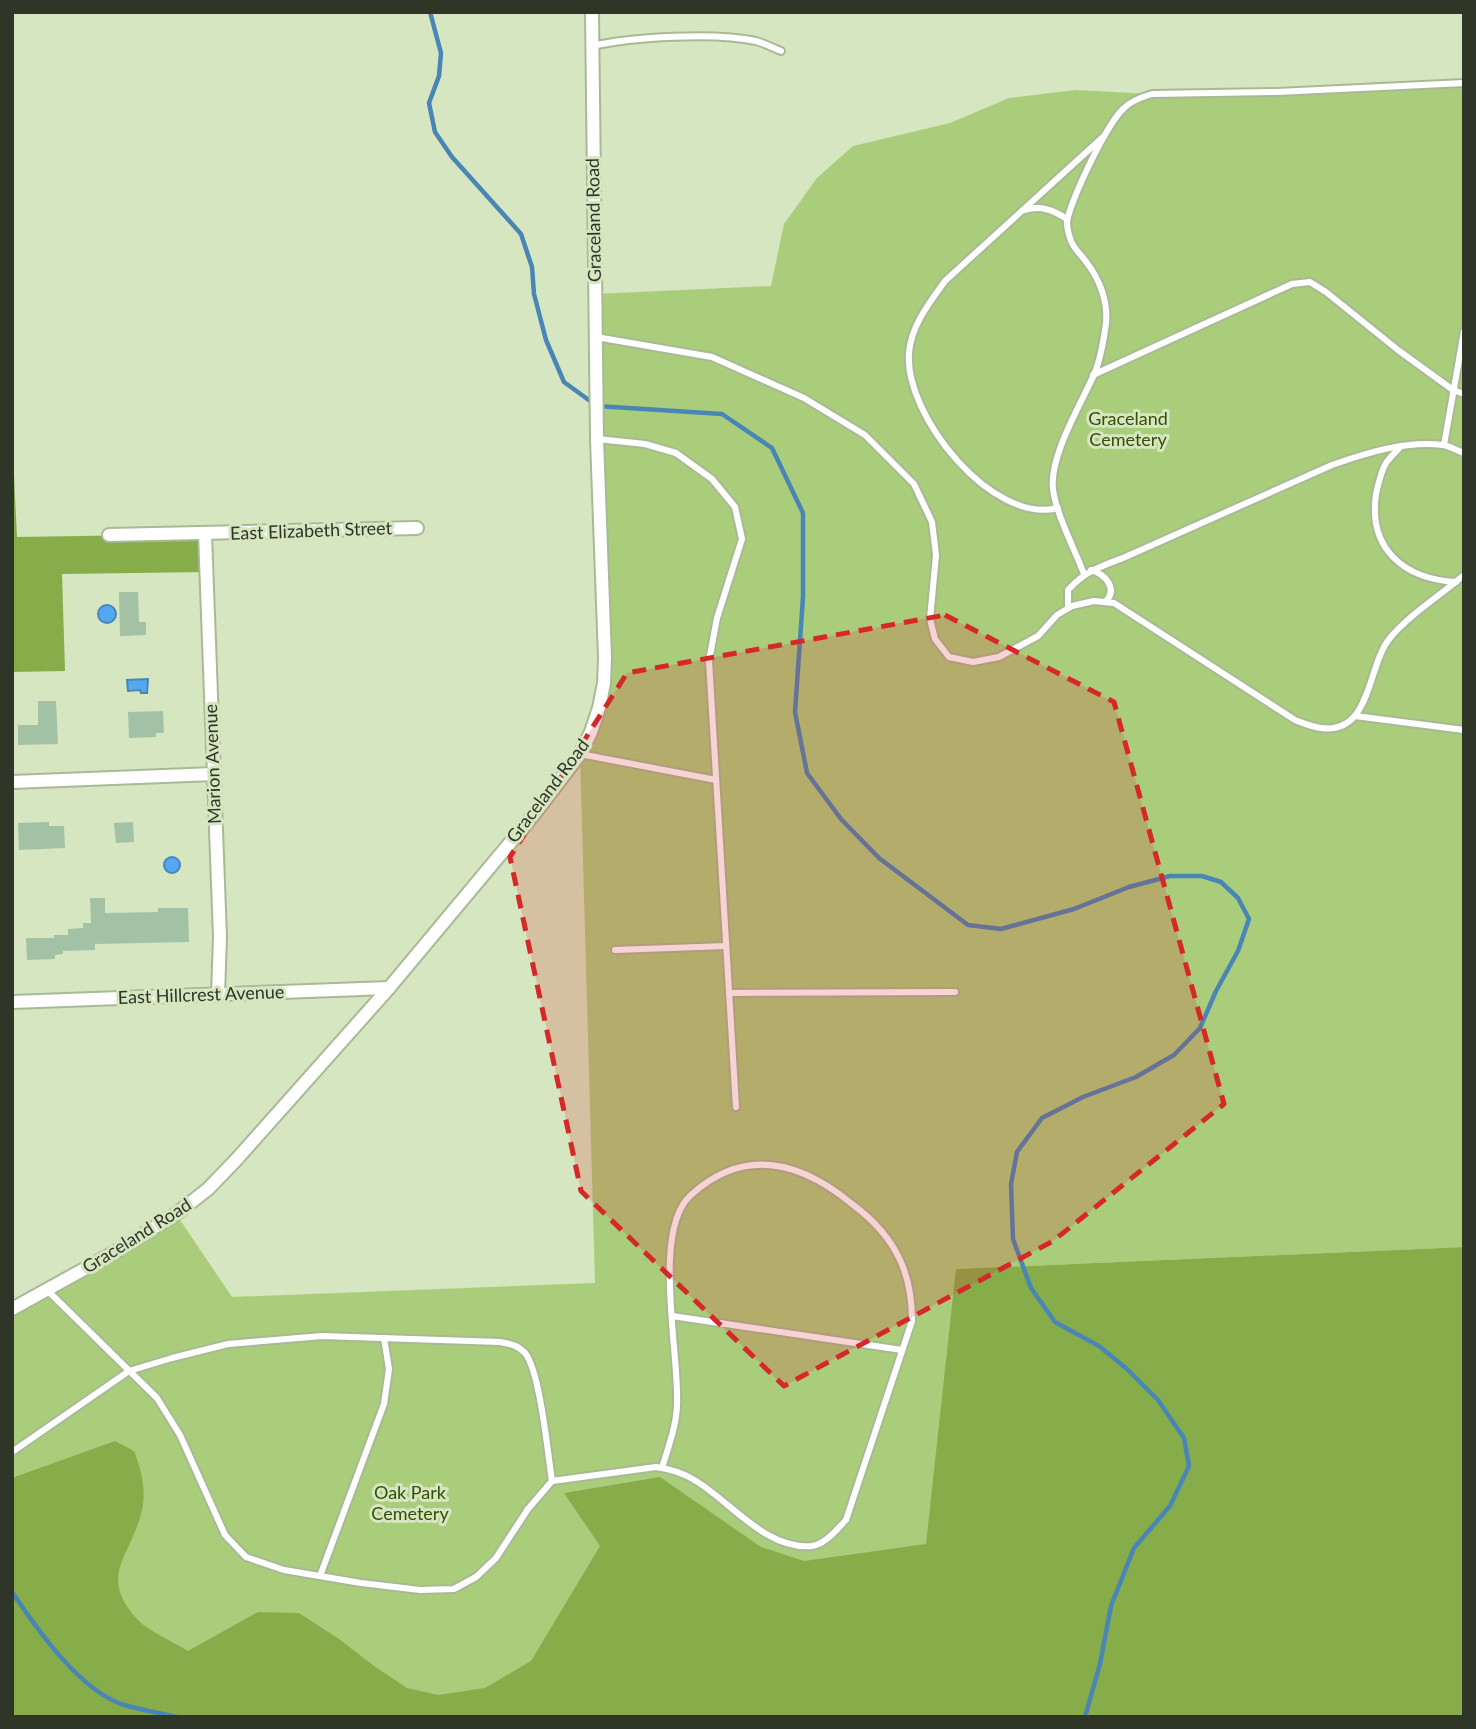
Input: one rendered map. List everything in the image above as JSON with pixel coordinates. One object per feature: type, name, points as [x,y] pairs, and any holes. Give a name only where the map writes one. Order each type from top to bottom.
[{"type":"street","name":"Graceland Road","points":[[12,1309],[166,1220],[208,1189],[389,988],[535,813],[580,754],[595,720],[604,683],[597,439],[592,12]]},
{"type":"street","name":"East Elizabeth Street","points":[[109,536],[417,528]]},
{"type":"street","name":"Marion Avenue","points":[[205,534],[220,937],[218,995]]},
{"type":"street","points":[[12,782],[214,774]]},
{"type":"street","name":"East Hillcrest Avenue","points":[[12,1002],[389,988]]},
{"type":"lane","points":[[592,46],[611,42],[707,37],[757,41],[781,51]]},
{"type":"lane","points":[[1084,574],[1058,508],[1053,486],[1056,464],[1072,420],[1093,376],[1102,347],[1107,309],[1102,290],[1087,263],[1076,252],[1069,236],[1067,219],[1107,133],[1124,108],[1139,98],[1152,94],[1277,92],[1464,83]]},
{"type":"lane","points":[[1058,508],[1048,511],[1035,510],[1019,504],[991,490],[967,471],[945,447],[920,407],[909,372],[909,352],[912,334],[925,309],[945,281],[1107,133]]},
{"type":"lane","points":[[1019,212],[1034,207],[1048,209],[1067,219]]},
{"type":"lane","points":[[1093,376],[1292,284],[1310,282],[1453,390],[1464,394]]},
{"type":"lane","points":[[1444,445],[1464,331]]},
{"type":"lane","points":[[596,337],[712,357],[804,398],[865,435],[914,484],[932,522],[936,555],[930,620],[935,639],[949,657],[973,662],[999,657],[1038,636],[1057,615],[1068,608],[1094,601],[1114,603],[1295,720],[1322,729],[1351,721],[1368,691],[1379,655],[1389,639],[1464,575]]},
{"type":"lane","points":[[597,439],[645,443],[676,453],[712,479],[735,507],[743,539],[717,618],[709,662],[736,1107]]},
{"type":"lane","points":[[1068,608],[1068,590],[1091,570],[1332,465],[1368,452],[1401,446],[1444,445],[1464,453]]},
{"type":"lane","points":[[1401,446],[1385,464],[1378,488],[1373,513],[1379,539],[1395,560],[1413,572],[1434,580],[1455,582]]},
{"type":"lane","points":[[1091,570],[1105,576],[1109,584],[1110,599],[1105,602]]},
{"type":"lane","points":[[1355,716],[1464,730]]},
{"type":"lane","points":[[580,754],[716,780]]},
{"type":"lane","points":[[615,950],[726,946]]},
{"type":"lane","points":[[729,993],[955,992]]},
{"type":"lane","points":[[47,1290],[157,1398],[180,1434],[225,1535],[246,1557],[284,1570],[419,1590],[454,1589],[476,1577],[496,1558],[528,1509],[552,1481],[656,1467],[696,1480],[765,1534],[791,1543],[814,1546],[830,1537],[846,1520],[912,1321],[912,1300],[900,1259],[872,1220],[831,1186],[804,1172],[779,1165],[748,1165],[718,1176],[689,1195],[677,1215],[671,1247],[677,1407],[675,1426],[662,1468]]},
{"type":"lane","points":[[672,1316],[902,1350]]},
{"type":"lane","points":[[12,1452],[129,1371],[172,1357],[228,1344],[322,1336],[500,1342],[514,1345],[526,1354],[536,1381],[552,1481]]},
{"type":"lane","points":[[320,1576],[384,1404],[388,1369],[384,1338]]},
{"type":"highlighted area","points":[[945,615],[1114,702],[1224,1104],[1053,1241],[784,1386],[581,1191],[510,857],[627,673]]},
{"type":"green space","points":[[1464,84],[1464,1247],[956,1269],[965,1324],[926,1545],[464,1717],[12,1717],[12,1308],[176,1214],[232,1297],[595,1283],[580,754],[599,708],[595,294],[771,286],[784,224],[817,178],[853,146],[950,123],[1009,98],[1075,90],[1152,94]]},
{"type":"green space","points":[[12,432],[17,537],[205,534],[206,572],[62,574],[65,671],[12,672]]},
{"type":"green space","points":[[1464,1247],[1464,1717],[16,1717],[12,1714],[12,1478],[115,1441],[134,1451],[143,1482],[141,1514],[120,1566],[118,1578],[126,1604],[142,1623],[188,1651],[258,1612],[299,1613],[407,1688],[438,1695],[485,1688],[531,1661],[600,1546],[564,1493],[660,1477],[761,1547],[804,1561],[926,1544],[956,1269]]},
{"type":"water","points":[[107,605],[113,608],[116,614],[113,620],[107,623],[101,620],[98,614],[101,608]]},
{"type":"water","points":[[148,679],[147,693],[141,693],[140,690],[128,691],[127,680]]},
{"type":"water","points":[[169,857],[175,857],[180,865],[178,871],[169,873],[164,868],[164,862]]},
{"type":"building","points":[[119,592],[138,592],[139,622],[146,622],[146,635],[120,636]]},
{"type":"building","points":[[38,701],[56,701],[58,744],[18,745],[18,725],[38,725]]},
{"type":"building","points":[[163,711],[164,733],[156,733],[156,737],[129,738],[128,712]]},
{"type":"building","points":[[49,822],[49,826],[64,826],[65,848],[19,850],[18,823]]},
{"type":"building","points":[[133,822],[134,842],[116,843],[114,823]]},
{"type":"building","points":[[90,898],[105,898],[105,913],[158,912],[158,908],[188,908],[189,942],[95,944],[95,950],[63,951],[63,954],[55,955],[55,959],[27,960],[26,938],[68,935],[68,929],[83,928],[83,923],[91,923]]},
{"type":"waterway","points":[[430,12],[441,53],[439,76],[429,103],[435,132],[452,157],[521,234],[532,267],[534,294],[546,340],[564,382],[597,406],[722,414],[772,448],[803,513],[803,597],[795,712],[807,773],[841,819],[879,858],[968,925],[1001,929],[1074,909],[1129,887],[1170,876],[1202,876],[1221,882],[1238,898],[1249,919],[1238,951],[1200,1028],[1174,1055],[1136,1077],[1083,1097],[1042,1118],[1017,1152],[1011,1184],[1013,1239],[1031,1288],[1055,1322],[1099,1346],[1158,1400],[1184,1438],[1189,1466],[1170,1506],[1134,1548],[1111,1606],[1100,1664],[1085,1717]]},
{"type":"waterway","points":[[12,1592],[61,1657],[91,1687],[124,1705],[177,1717]]},
{"type":"park label","name":"Graceland Cemetery","points":[[1128,429]]},
{"type":"park label","name":"Oak Park Cemetery","points":[[410,1503]]}]
